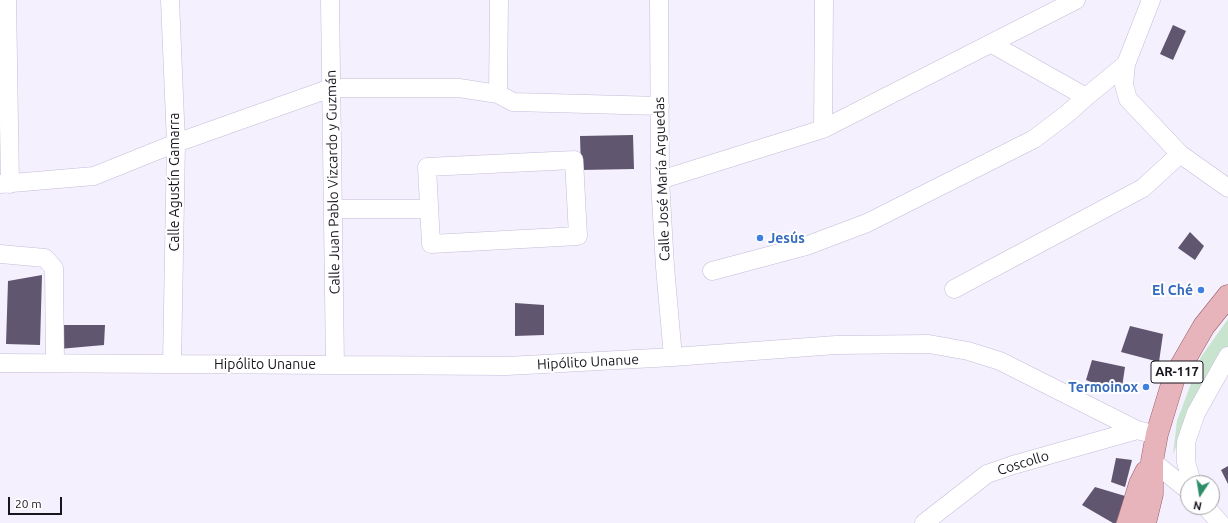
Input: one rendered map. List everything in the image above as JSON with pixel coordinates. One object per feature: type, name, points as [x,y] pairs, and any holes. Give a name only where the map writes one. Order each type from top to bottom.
[{"type":"main road","name":"AR-117","points":[[1145,523],[1152,494],[1152,461],[1147,432],[1174,378],[1204,326],[1228,296]]},
{"type":"main road","name":"AR-117","points":[[1128,523],[1140,484],[1152,461]]},
{"type":"street","points":[[7,0],[5,184],[94,176],[176,143],[331,88],[459,88],[498,94],[513,102],[660,106]]},
{"type":"street","name":"Calle Agustín Gamarra","points":[[170,0],[176,143],[172,364]]},
{"type":"street","name":"Calle Juan Pablo Vizcardo y Guzmán","points":[[330,0],[336,365]]},
{"type":"street","points":[[498,0],[498,94]]},
{"type":"street","name":"Calle José María Arguedas","points":[[659,0],[660,180],[665,267],[673,357]]},
{"type":"street","points":[[823,129],[824,0]]},
{"type":"street","points":[[660,180],[823,129],[1076,0]]},
{"type":"street","points":[[1151,0],[1126,64],[1124,85],[1128,99],[1180,154],[1228,188]]},
{"type":"street","points":[[992,44],[1086,96]]},
{"type":"street","points":[[712,271],[806,246],[868,224],[1034,139],[1067,114],[1086,96],[1126,64]]},
{"type":"street","points":[[954,289],[1143,188],[1180,154]]},
{"type":"street","points":[[574,160],[578,236],[431,244],[429,209],[428,167],[574,160]]},
{"type":"street","points":[[333,209],[429,209]]},
{"type":"street","points":[[0,254],[45,258],[54,268],[55,363]]},
{"type":"street","name":"Hipólito Unanue","points":[[0,363],[507,366],[673,357],[836,345],[929,344],[968,351],[1000,361],[1147,432]]},
{"type":"street","points":[[1190,475],[1186,462],[1186,442],[1196,413],[1228,356]]},
{"type":"street","name":"Coscollo","points":[[924,523],[987,474],[1013,465],[1147,432]]},
{"type":"street","points":[[1152,461],[1180,484]]},
{"type":"street","points":[[1213,515],[1220,523]]},
{"type":"green space","points":[[1228,319],[1228,351],[1191,413],[1173,454],[1177,421],[1201,357]]},
{"type":"building","points":[[1173,25],[1186,31],[1173,60],[1160,54]]},
{"type":"building","points":[[633,135],[634,169],[581,170],[580,136]]},
{"type":"building","points":[[1190,232],[1204,246],[1195,260],[1178,248]]},
{"type":"building","points":[[42,275],[40,345],[6,344],[8,281]]},
{"type":"building","points":[[515,303],[544,305],[544,335],[515,336]]},
{"type":"building","points":[[59,325],[105,325],[104,345],[59,349]]},
{"type":"building","points":[[1130,326],[1163,334],[1159,362],[1121,352]]},
{"type":"building","points":[[1092,360],[1125,367],[1121,394],[1086,380]]},
{"type":"building","points":[[1116,458],[1132,460],[1125,487],[1111,482]]},
{"type":"building","points":[[1228,466],[1228,484],[1221,470]]},
{"type":"building","points":[[1095,487],[1125,496],[1116,523],[1113,523],[1082,505]]},
{"type":"place","name":"Jesús","points":[[760,238]]},
{"type":"place","name":"El Ché","points":[[1201,290]]},
{"type":"place","name":"Termoinox","points":[[1146,387]]}]
